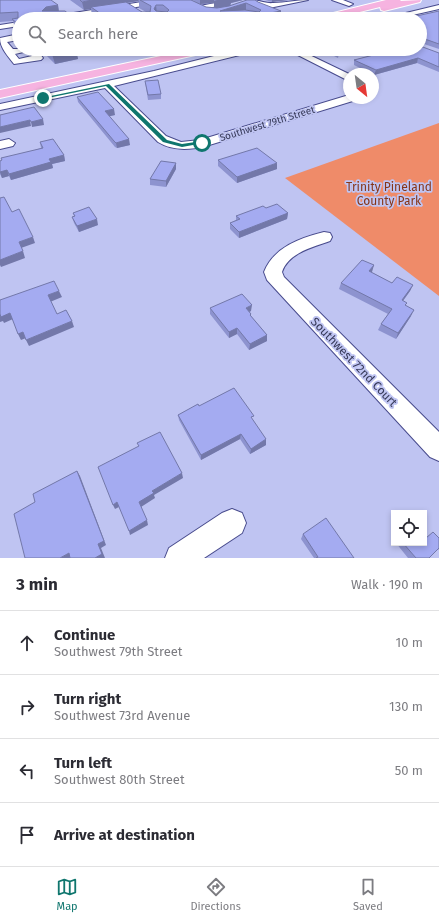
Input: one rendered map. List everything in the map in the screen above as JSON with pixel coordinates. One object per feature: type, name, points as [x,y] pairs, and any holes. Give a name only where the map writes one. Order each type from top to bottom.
[{"type":"highway","points":[[348,12],[397,0]]},
{"type":"highway","points":[[370,12],[417,0]]},
{"type":"highway","points":[[0,87],[148,56]]},
{"type":"highway","points":[[0,94],[176,56]]},
{"type":"highway","points":[[133,79],[170,63],[198,56]]},
{"type":"street","points":[[95,12],[145,2],[166,0]]},
{"type":"street","points":[[184,0],[206,12]]},
{"type":"street","points":[[199,8],[223,4],[214,0]]},
{"type":"street","points":[[250,2],[271,6],[304,0]]},
{"type":"street","points":[[336,0],[348,4]]},
{"type":"street","points":[[156,2],[168,9]]},
{"type":"street","points":[[250,2],[274,12]]},
{"type":"street","points":[[128,6],[137,12]]},
{"type":"street","points":[[82,7],[88,12]]},
{"type":"street","points":[[417,12],[439,7]]},
{"type":"street","points":[[216,12],[232,9]]},
{"type":"street","points":[[426,10],[439,14]]},
{"type":"street","points":[[9,25],[12,28]]},
{"type":"street","points":[[0,27],[12,25]]},
{"type":"street","points":[[9,50],[2,40],[12,38]]},
{"type":"street","points":[[12,56],[17,62],[38,58],[36,56]]},
{"type":"street","points":[[0,107],[133,79],[225,56]]},
{"type":"street","points":[[304,56],[343,75]]},
{"type":"street","points":[[0,104],[155,69],[186,66]]},
{"type":"street","name":"Southwest 79th Street","points":[[107,84],[162,139],[171,144],[182,146],[202,143],[343,101]]},
{"type":"street","name":"Southwest 72nd Court","points":[[324,237],[284,255],[276,262],[273,272],[282,287],[439,449]]},
{"type":"street","points":[[179,558],[232,523]]},
{"type":"green space","name":"Trinity Pineland County Park","points":[[439,123],[439,296],[285,178]]},
{"type":"building","points":[[0,0],[51,0],[58,5],[46,7],[42,11],[66,12],[12,12],[0,13]]},
{"type":"building","points":[[80,0],[92,0],[82,2]]},
{"type":"building","points":[[140,0],[191,0],[206,7],[217,8],[247,0],[255,0],[281,11],[276,12],[259,12],[167,12],[150,12],[151,6]],"holes":[[[246,3],[261,10],[259,12],[245,10],[220,11]],[[156,5],[163,5],[169,10],[167,12],[156,11],[154,9]]]},
{"type":"building","points":[[126,2],[142,12],[98,12],[91,7]]},
{"type":"building","points":[[439,11],[439,44],[427,40],[427,14]]},
{"type":"building","points":[[427,49],[439,53],[439,67],[418,58],[379,69],[372,68],[354,60],[370,56],[427,56]]},
{"type":"building","points":[[158,80],[161,94],[148,95],[145,81]]},
{"type":"building","points":[[98,92],[114,109],[105,111],[129,139],[116,143],[77,97]]},
{"type":"building","points":[[34,107],[43,119],[31,122],[30,120],[0,127],[0,115]]},
{"type":"building","points":[[53,139],[64,155],[49,159],[51,162],[9,174],[7,170],[0,172],[1,158],[43,148],[40,142]]},
{"type":"building","points":[[257,148],[277,163],[237,177],[218,160]]},
{"type":"building","points":[[161,161],[176,163],[166,181],[150,179]]},
{"type":"building","points":[[4,197],[12,212],[19,209],[33,237],[19,242],[23,251],[0,260],[0,198]]},
{"type":"building","points":[[277,204],[288,213],[239,232],[230,223],[240,219],[236,216],[263,206],[266,208]]},
{"type":"building","points":[[89,207],[97,219],[77,226],[72,217],[75,216],[73,213]]},
{"type":"building","points":[[362,260],[374,265],[369,271],[392,283],[397,277],[413,285],[402,300],[407,303],[405,305],[414,310],[398,333],[381,324],[392,309],[341,283]]},
{"type":"building","points":[[54,281],[59,291],[48,295],[57,314],[66,310],[72,321],[26,340],[23,332],[18,334],[10,313],[1,317],[0,300]]},
{"type":"building","points":[[242,294],[252,305],[246,308],[251,314],[250,315],[267,335],[250,344],[237,328],[229,332],[210,308]]},
{"type":"building","points":[[234,388],[254,416],[251,417],[266,439],[251,449],[241,434],[201,455],[178,415],[198,404],[199,406]]},
{"type":"building","points":[[160,432],[182,473],[152,491],[154,493],[139,502],[147,520],[129,531],[117,502],[113,505],[98,467],[139,446],[137,443]]},
{"type":"building","points":[[77,471],[104,541],[98,544],[102,554],[95,558],[70,558],[69,553],[60,558],[25,558],[14,514],[35,502],[33,494]]},
{"type":"building","points":[[326,518],[354,558],[316,558],[318,557],[303,534]]},
{"type":"building","points":[[433,532],[439,538],[439,548],[429,558],[416,558],[406,546],[427,546],[427,537]]},
{"type":"route","points":[[43,98],[107,84],[160,137],[168,143],[182,146],[202,143]]}]
